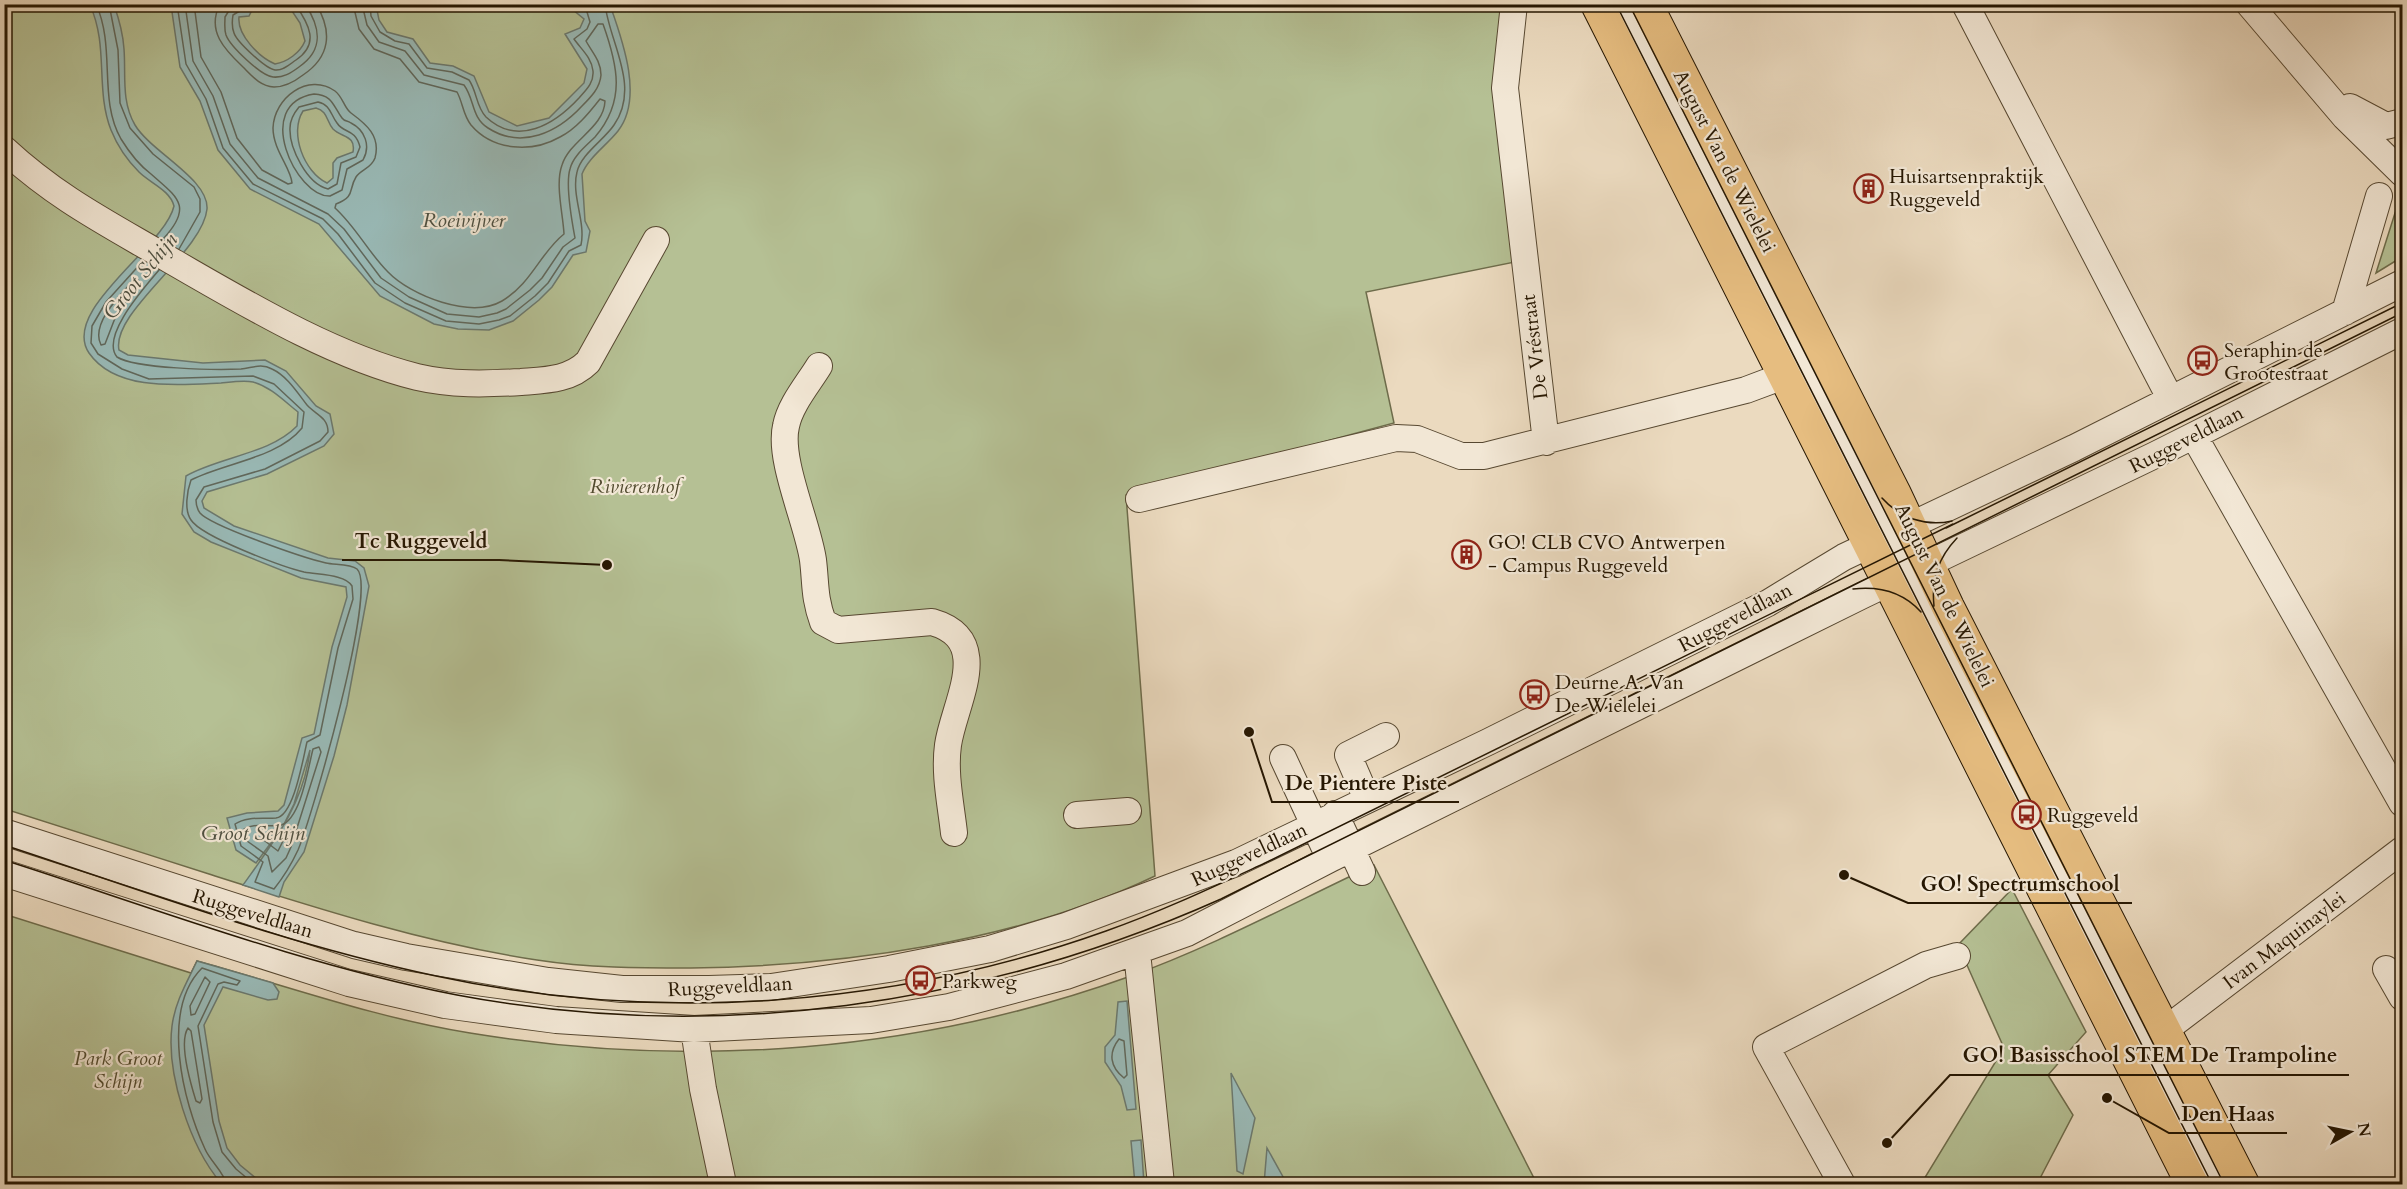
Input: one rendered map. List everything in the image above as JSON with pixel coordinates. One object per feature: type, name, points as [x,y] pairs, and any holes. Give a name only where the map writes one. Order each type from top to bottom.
[{"type":"main road","name":"August Van de Wielelei","points":[[1597,4],[1786,375],[1890,535],[1909,574],[2166,1030],[2244,1185]]},
{"type":"main road","name":"August Van de Wielelei","points":[[1646,4],[2192,1185]]},
{"type":"street","name":"De Vréstraat","points":[[1514,4],[1506,88],[1546,442]]},
{"type":"street","name":"August Van de Wielelei","points":[[1623,4],[1890,535]]},
{"type":"street","points":[[1965,4],[2170,398]]},
{"type":"street","points":[[2249,4],[2329,94],[2346,117],[2400,171]]},
{"type":"street","points":[[2329,94],[2386,126],[2400,120]]},
{"type":"street","points":[[2400,120],[2391,146],[2400,171]]},
{"type":"street","points":[[4,149],[36,178],[77,207],[261,312],[384,367],[444,382],[502,383],[555,379],[579,371],[588,362],[656,240]]},
{"type":"street","points":[[2345,312],[2379,196]]},
{"type":"street","name":"Ruggeveldlaan","points":[[4,832],[354,945],[395,955],[548,981],[622,988],[771,987],[889,969],[1004,945],[1148,898],[1236,863],[1743,616],[1890,535],[2074,448],[2403,283]]},
{"type":"street","name":"Ruggeveldlaan","points":[[4,873],[337,979],[446,1005],[556,1020],[694,1029],[871,1020],[995,996],[1093,968],[1187,933],[1340,854],[2194,436],[2403,331]]},
{"type":"street","points":[[819,366],[789,417],[785,435],[798,504],[813,559],[815,599],[823,622],[838,630],[932,622],[945,625],[959,635],[967,661],[961,699],[948,745],[948,783],[954,833]]},
{"type":"street","points":[[1139,499],[1396,438],[1417,439],[1461,456],[1473,456],[1546,442],[1746,390],[1786,375]]},
{"type":"street","points":[[2194,436],[2403,803]]},
{"type":"street","name":"August Van de Wielelei","points":[[1909,574],[2218,1185]]},
{"type":"street","points":[[1367,799],[1348,755],[1386,736]]},
{"type":"street","points":[[1283,758],[1325,819],[1340,854],[1362,872]]},
{"type":"street","points":[[1077,815],[1128,812]]},
{"type":"street","name":"Ivan Maquinaylei","points":[[2166,1030],[2403,850]]},
{"type":"street","points":[[1842,1185],[1766,1047],[1926,964],[1957,956]]},
{"type":"street","points":[[1138,962],[1161,1185]]},
{"type":"street","points":[[2386,969],[2403,997]]},
{"type":"street","points":[[694,1029],[701,1080],[723,1185]]},
{"type":"green space","name":"Rivierenhof","points":[[5,5],[1506,5],[1515,262],[1366,292],[1394,423],[1126,495],[1155,876],[1102,899],[988,934],[928,946],[808,962],[691,968],[633,968],[556,963],[495,953],[371,923],[5,809]]},
{"type":"green space","points":[[2395,213],[2402,222],[2402,257],[2376,273]]},
{"type":"green space","name":"Park Groot Schijn","points":[[1374,865],[1537,1184],[5,1184],[4,914],[191,973],[197,961],[366,1010],[435,1027],[553,1044],[636,1050],[719,1051],[802,1047],[885,1038],[967,1023],[1048,1003],[1128,977],[1190,952]]},
{"type":"green space","points":[[2012,889],[2086,1032],[2048,1075],[2073,1115],[2037,1184],[1921,1184],[2004,1048],[1958,945]]},
{"type":"water","name":"Groot Schijn","points":[[90,5],[114,5],[123,37],[126,97],[135,125],[153,145],[199,187],[205,198],[207,209],[202,226],[190,244],[129,318],[120,335],[119,350],[128,355],[203,363],[265,360],[286,371],[316,406],[330,414],[334,434],[324,446],[267,474],[207,492],[202,501],[204,508],[234,526],[328,558],[355,561],[364,568],[369,586],[347,705],[334,756],[304,852],[284,882],[279,897],[243,885],[281,829],[256,863],[236,850],[227,818],[247,813],[278,811],[284,805],[302,738],[314,734],[332,647],[347,597],[346,587],[301,578],[211,542],[194,532],[182,514],[186,476],[273,443],[297,426],[298,412],[271,391],[253,382],[168,385],[132,380],[101,366],[89,353],[84,336],[89,318],[101,298],[167,222],[174,206],[164,191],[143,176],[131,163],[111,130],[106,115],[99,36]],"holes":[[[310,750],[301,788],[294,805],[283,827],[294,804]]]},
{"type":"water","name":"Roeivijver","points":[[171,5],[249,5],[252,10],[249,16],[239,17],[239,24],[245,38],[256,51],[275,64],[293,56],[305,41],[300,23],[288,5],[376,5],[379,20],[387,32],[413,39],[430,63],[453,66],[474,76],[489,112],[517,126],[549,118],[584,83],[587,69],[565,34],[580,28],[584,19],[567,5],[610,5],[625,51],[630,86],[626,118],[618,131],[593,157],[582,174],[585,221],[590,231],[586,252],[573,255],[552,287],[513,321],[489,330],[458,329],[434,324],[380,296],[319,224],[250,189],[218,150],[200,101],[180,67]],"holes":[[[320,109],[333,129],[348,138],[353,146],[353,152],[337,158],[333,163],[333,178],[327,183],[312,170],[298,141],[299,120],[303,111]]]},
{"type":"water","points":[[197,961],[273,983],[279,992],[277,999],[268,1000],[223,987],[204,1025],[219,1121],[227,1148],[240,1165],[263,1184],[221,1183],[199,1150],[183,1109],[173,1065],[172,1026],[185,984]]},
{"type":"water","points":[[1127,1001],[1136,1109],[1127,1110],[1121,1086],[1105,1062],[1105,1047],[1115,1035],[1118,1002]]},
{"type":"water","points":[[1231,1073],[1255,1118],[1243,1174],[1237,1171]]},
{"type":"water","points":[[1141,1140],[1144,1184],[1135,1184],[1131,1141]]},
{"type":"water","points":[[1267,1148],[1287,1184],[1264,1184]]},
{"type":"tram line","points":[[1616,4],[2212,1184]]},
{"type":"tram line","points":[[1629,4],[2224,1184]]},
{"type":"tram line","points":[[1946,528],[2402,303]]},
{"type":"tram line","points":[[4,860],[229,934],[342,968],[457,995],[554,1009],[652,1016],[749,1014],[846,1006],[942,989],[1037,966],[1130,936],[1221,899],[2402,313]]},
{"type":"tram line","points":[[1882,498],[1905,516],[1923,522],[1952,521]]},
{"type":"tram line","points":[[4,845],[219,917],[327,949],[436,976],[520,991],[604,1000],[689,1003],[774,1000],[859,991],[943,977],[1025,957],[1106,931],[1166,908],[1263,864],[1953,524]]},
{"type":"tram line","points":[[1934,606],[1935,577],[1941,560],[1957,538]]},
{"type":"tram line","points":[[1853,589],[1890,592],[1914,605],[1921,612]]},
{"type":"place","name":"Huisartsenpraktijk Ruggeveld","points":[[1868,188]]},
{"type":"place","name":"Seraphin de Grootestraat","points":[[2203,361]]},
{"type":"place","name":"GO! CLB CVO Antwerpen - Campus Ruggeveld","points":[[1467,554]]},
{"type":"place","name":"Tc Ruggeveld","points":[[607,565]]},
{"type":"place","name":"Deurne A. Van De Wielelei","points":[[1534,694]]},
{"type":"place","name":"De Pientere Piste","points":[[1249,732]]},
{"type":"place","name":"Ruggeveld","points":[[2026,815]]},
{"type":"place","name":"GO! Spectrumschool","points":[[1844,875]]},
{"type":"place","name":"Parkweg","points":[[921,981]]},
{"type":"place","name":"Den Haas","points":[[2107,1098]]},
{"type":"place","name":"GO! Basisschool STEM De Trampoline","points":[[1887,1143]]}]
